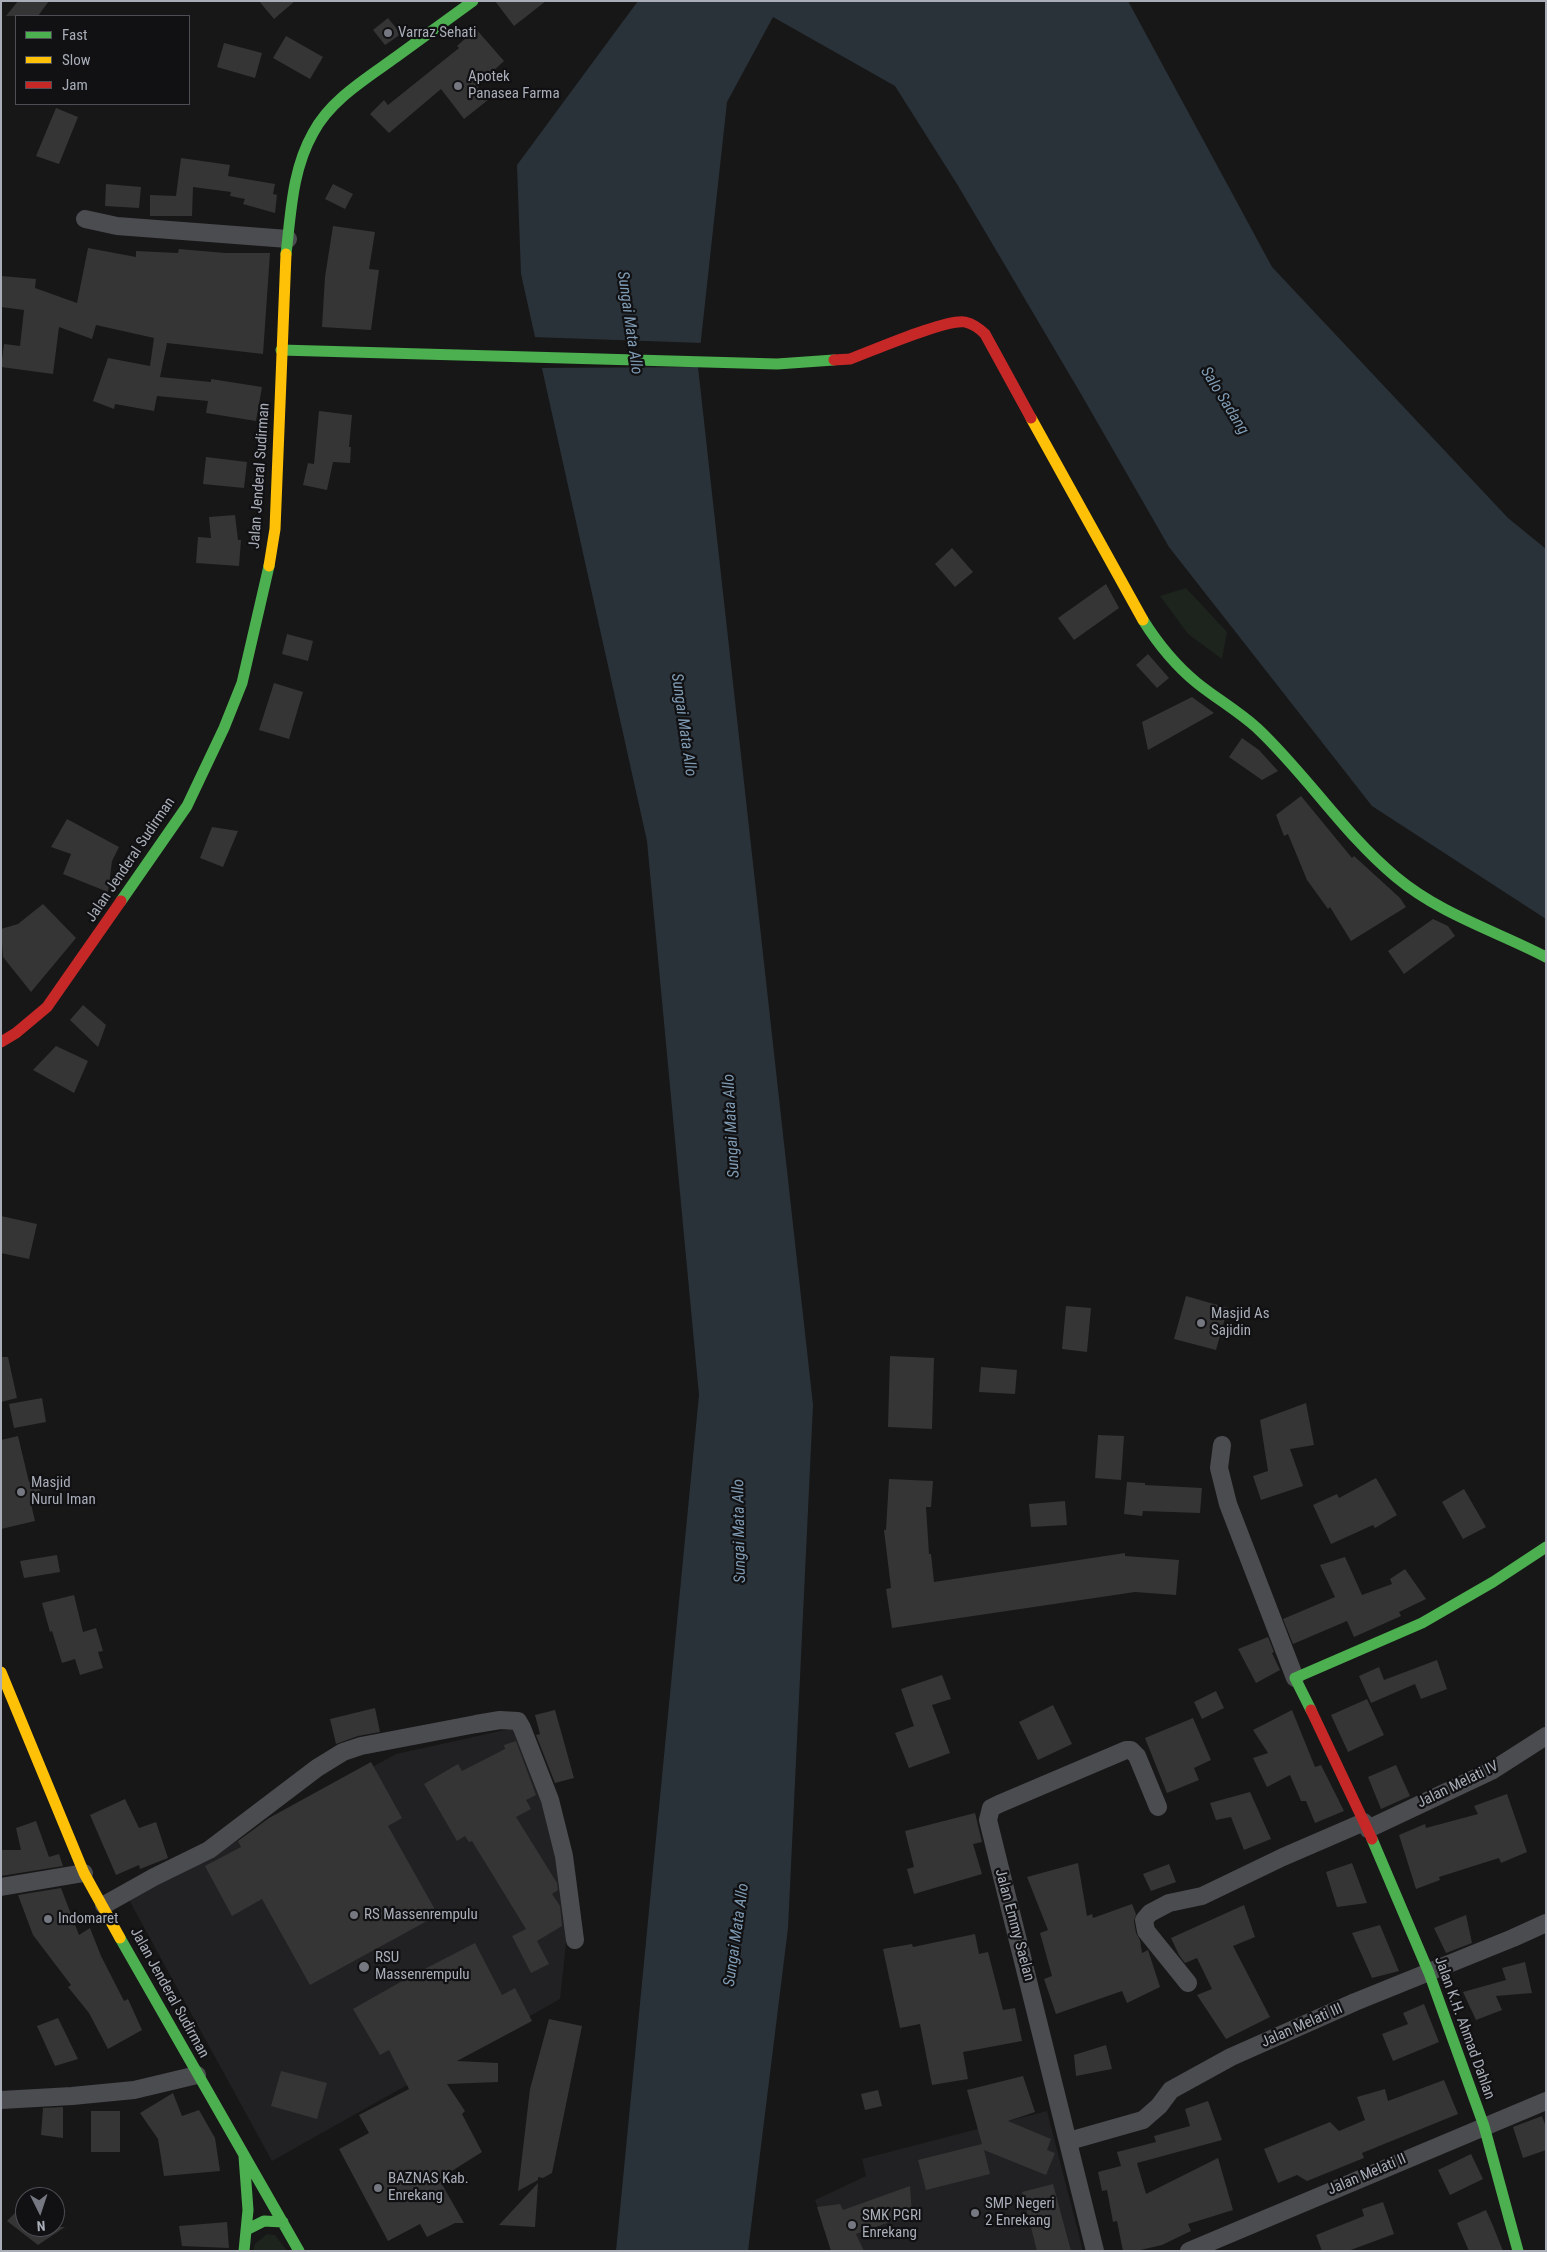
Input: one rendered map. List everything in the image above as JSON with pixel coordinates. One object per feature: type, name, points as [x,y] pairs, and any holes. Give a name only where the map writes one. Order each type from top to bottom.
[{"type":"main road","name":"Jalan Jenderal Sudirman","points":[[1,1042],[16,1034],[47,1007],[164,839],[186,806],[242,684],[256,628],[275,528],[281,350],[288,239],[293,189],[304,152],[313,132],[324,116],[365,79],[473,1]]},
{"type":"main road","points":[[281,350],[411,352],[777,364],[850,359],[942,325],[964,322],[976,326],[986,334],[1136,609],[1158,646],[1170,660],[1198,684],[1245,717],[1309,783],[1356,838],[1396,877],[1437,905],[1546,958]]},
{"type":"main road","points":[[1296,1678],[1422,1623],[1493,1582],[1546,1547]]},
{"type":"main road","name":"Jalan Jenderal Sudirman","points":[[1,1672],[84,1873],[104,1905],[196,2075],[244,2156],[248,2193],[244,2251]]},
{"type":"main road","name":"Jalan K.H. Ahmad Dahlan","points":[[1296,1678],[1366,1825],[1429,1973],[1484,2126],[1518,2251]]},
{"type":"main road","points":[[244,2156],[299,2251]]},
{"type":"main road","points":[[246,2230],[256,2222],[265,2220],[283,2222]]},
{"type":"street","points":[[85,220],[117,226],[288,239]]},
{"type":"street","points":[[1222,1445],[1219,1468],[1228,1504],[1296,1678]]},
{"type":"street","points":[[104,1905],[209,1850],[317,1768],[343,1752],[386,1741],[476,1724],[511,1720],[518,1721],[522,1728],[550,1800],[564,1856],[575,1940]]},
{"type":"street","name":"Jalan Melati IV","points":[[1188,1983],[1146,1931],[1144,1920],[1150,1914],[1168,1903],[1202,1896],[1283,1857],[1366,1825],[1493,1770],[1546,1736]]},
{"type":"street","name":"Jalan Emmy Saelan","points":[[1095,2251],[988,1820],[991,1808],[1126,1750],[1131,1750],[1137,1756],[1158,1806]]},
{"type":"street","points":[[1,1887],[84,1873]]},
{"type":"street","name":"Jalan Melati III","points":[[1068,2141],[1143,2120],[1159,2106],[1171,2090],[1232,2057],[1355,2002],[1546,1923]]},
{"type":"street","points":[[1,2100],[125,2091],[196,2075]]},
{"type":"street","name":"Jalan Melati II","points":[[1189,2251],[1546,2101]]},
{"type":"shaded area","points":[[1186,588],[1227,632],[1222,659],[1188,634],[1160,596]]},
{"type":"shaded area","name":"RSU Massenrempulu","points":[[514,1728],[553,1834],[567,1934],[560,1999],[272,2161],[129,1900],[396,1754]]},
{"type":"shaded area","name":"SMP Negeri 2 Enrekang","points":[[1047,2111],[1083,2251],[833,2251],[815,2200],[866,2176],[862,2159]]},
{"type":"shaded area","points":[[267,2234],[275,2235],[287,2251],[253,2251],[255,2244]]},
{"type":"water","points":[[638,1],[1128,1],[1272,267],[1508,518],[1546,549],[1546,919],[1372,806],[1169,547],[957,184],[895,86],[773,17],[727,102],[698,367],[813,1405],[788,1928],[748,2251],[616,2251],[699,1395],[647,841],[521,274],[517,165]]},
{"type":"pier","points":[[532,337],[703,343],[701,367],[539,368]]},
{"type":"building","points":[[18,1],[49,1],[39,15],[6,16]]},
{"type":"building","points":[[259,1],[295,1],[274,19]]},
{"type":"building","points":[[495,1],[546,1],[514,26]]},
{"type":"building","name":"Varraz Sehati","points":[[388,18],[401,34],[385,45],[373,30]]},
{"type":"building","points":[[476,29],[504,61],[477,86],[488,100],[464,119],[441,89],[389,133],[370,114],[384,100],[388,105],[459,48],[457,46]]},
{"type":"building","points":[[286,36],[323,57],[310,79],[273,58]]},
{"type":"building","points":[[224,43],[262,53],[255,78],[217,67]]},
{"type":"building","points":[[56,108],[78,117],[59,164],[36,156]]},
{"type":"building","points":[[181,158],[230,165],[228,176],[275,184],[273,194],[277,195],[275,213],[243,204],[245,199],[230,196],[231,192],[193,187],[192,216],[150,216],[150,195],[176,196]]},
{"type":"building","points":[[106,184],[141,187],[139,208],[105,206]]},
{"type":"building","points":[[333,184],[353,194],[345,209],[325,199]]},
{"type":"building","points":[[333,226],[375,232],[369,269],[379,270],[371,330],[322,327],[325,277]]},
{"type":"building","points":[[88,248],[136,257],[136,251],[178,253],[179,249],[225,253],[270,253],[263,354],[167,343],[160,377],[211,382],[211,379],[262,387],[256,421],[206,413],[208,401],[157,396],[154,411],[115,404],[114,409],[93,401],[108,358],[150,366],[154,338],[96,325],[92,339],[59,327],[53,374],[1,367],[4,344],[20,346],[24,310],[1,307],[1,276],[36,279],[35,288],[77,303]]},
{"type":"building","points":[[319,411],[352,415],[349,447],[351,447],[350,463],[333,462],[327,490],[303,485],[308,463],[314,464]]},
{"type":"building","points":[[206,457],[247,462],[244,488],[203,484]]},
{"type":"building","points":[[235,515],[238,540],[241,540],[239,566],[196,563],[198,537],[211,538],[209,517]]},
{"type":"building","points":[[952,548],[973,572],[955,587],[935,564]]},
{"type":"building","points":[[1106,584],[1119,608],[1074,640],[1058,618]]},
{"type":"building","points":[[287,634],[313,641],[308,661],[282,654]]},
{"type":"building","points":[[1148,654],[1169,678],[1157,688],[1136,665]]},
{"type":"building","points":[[274,683],[303,692],[289,739],[259,730]]},
{"type":"building","points":[[1192,697],[1214,713],[1148,750],[1142,722]]},
{"type":"building","points":[[1242,738],[1259,750],[1278,771],[1262,780],[1229,757]]},
{"type":"building","points":[[1301,796],[1352,858],[1354,856],[1400,898],[1406,907],[1351,941],[1330,907],[1328,909],[1307,880],[1288,834],[1284,836],[1276,815]]},
{"type":"building","points":[[67,819],[119,847],[112,861],[108,892],[63,874],[71,854],[51,847]]},
{"type":"building","points":[[212,827],[238,831],[223,867],[200,858]]},
{"type":"building","points":[[43,904],[76,938],[31,992],[3,957],[1,929],[18,924]]},
{"type":"building","points":[[1433,919],[1448,926],[1455,936],[1404,974],[1388,951]]},
{"type":"building","points":[[83,1005],[106,1025],[98,1047],[70,1020]]},
{"type":"building","points":[[56,1046],[88,1061],[74,1093],[33,1070]]},
{"type":"building","points":[[1,1216],[37,1224],[29,1259],[1,1253]]},
{"type":"building","name":"Masjid As Sajidin","points":[[1186,1296],[1228,1308],[1216,1350],[1174,1339]]},
{"type":"building","points":[[1066,1306],[1091,1308],[1087,1352],[1062,1349]]},
{"type":"building","points":[[890,1356],[934,1358],[932,1429],[888,1427]]},
{"type":"building","points":[[1,1357],[8,1357],[17,1398],[1,1402]]},
{"type":"building","points":[[981,1367],[1017,1370],[1015,1394],[979,1392]]},
{"type":"building","points":[[42,1398],[46,1422],[14,1428],[9,1404]]},
{"type":"building","points":[[1306,1403],[1314,1445],[1290,1449],[1303,1486],[1261,1500],[1253,1476],[1268,1471],[1260,1420]]},
{"type":"building","points":[[1098,1435],[1124,1436],[1121,1480],[1095,1478]]},
{"type":"building","name":"Masjid Nurul Iman","points":[[18,1436],[29,1482],[38,1480],[43,1501],[31,1504],[35,1521],[1,1529],[1,1440]]},
{"type":"building","points":[[1376,1478],[1397,1515],[1375,1528],[1373,1525],[1331,1544],[1313,1505],[1337,1494],[1339,1498]]},
{"type":"building","points":[[889,1479],[933,1481],[931,1507],[926,1507],[929,1554],[931,1554],[934,1582],[1125,1553],[1125,1556],[1179,1560],[1176,1595],[1135,1592],[892,1628],[886,1589],[891,1588],[884,1530],[886,1530]]},
{"type":"building","points":[[1127,1482],[1145,1483],[1145,1485],[1202,1488],[1200,1513],[1143,1511],[1142,1516],[1124,1514]]},
{"type":"building","points":[[1464,1489],[1486,1527],[1463,1539],[1442,1502]]},
{"type":"building","points":[[1065,1501],[1067,1525],[1031,1527],[1029,1504]]},
{"type":"building","points":[[57,1555],[60,1572],[24,1578],[20,1561]]},
{"type":"building","points":[[1345,1557],[1362,1595],[1392,1584],[1390,1579],[1405,1569],[1426,1599],[1399,1612],[1401,1616],[1354,1637],[1347,1621],[1293,1644],[1283,1619],[1335,1597],[1320,1565]]},
{"type":"building","points":[[74,1595],[83,1632],[96,1628],[103,1651],[98,1652],[103,1668],[80,1675],[75,1659],[62,1663],[52,1631],[50,1632],[42,1603]]},
{"type":"building","points":[[1268,1637],[1274,1652],[1272,1653],[1280,1670],[1256,1683],[1238,1649]]},
{"type":"building","points":[[1437,1660],[1447,1689],[1421,1699],[1415,1684],[1371,1703],[1359,1676],[1379,1667],[1384,1680]]},
{"type":"building","points":[[942,1675],[951,1699],[932,1705],[950,1753],[909,1768],[895,1733],[914,1726],[901,1689]]},
{"type":"building","points":[[1216,1691],[1224,1708],[1202,1719],[1194,1702]]},
{"type":"building","points":[[1367,1699],[1384,1735],[1348,1752],[1331,1715]]},
{"type":"building","points":[[1053,1705],[1072,1744],[1038,1760],[1019,1722]]},
{"type":"building","points":[[375,1708],[380,1732],[358,1736],[336,1744],[330,1719]]},
{"type":"building","points":[[555,1710],[574,1778],[555,1783],[536,1735],[540,1734],[535,1715]]},
{"type":"building","points":[[1292,1710],[1315,1767],[1321,1765],[1344,1811],[1315,1823],[1306,1801],[1301,1801],[1290,1775],[1267,1787],[1253,1758],[1268,1753],[1253,1730]]},
{"type":"building","points":[[1193,1718],[1211,1760],[1194,1768],[1199,1780],[1167,1793],[1145,1738]]},
{"type":"building","points":[[516,1741],[536,1795],[526,1800],[531,1809],[516,1817],[557,1883],[558,1890],[552,1894],[560,1906],[562,1926],[537,1941],[549,1964],[531,1973],[512,1936],[526,1929],[472,1841],[469,1842],[465,1836],[457,1841],[424,1784],[458,1764],[462,1771],[505,1749],[504,1745]]},
{"type":"building","points":[[371,1762],[402,1818],[388,1826],[438,1915],[310,1985],[262,1899],[232,1916],[205,1866],[241,1847],[238,1841],[269,1818]]},
{"type":"building","points":[[1396,1765],[1410,1796],[1381,1809],[1368,1777]]},
{"type":"building","points":[[1250,1792],[1271,1839],[1244,1850],[1231,1817],[1216,1820],[1210,1803]]},
{"type":"building","points":[[1507,1794],[1527,1852],[1501,1863],[1499,1858],[1439,1877],[1440,1880],[1416,1889],[1399,1835],[1425,1824],[1426,1828],[1478,1814],[1474,1806]]},
{"type":"building","points":[[125,1799],[139,1828],[156,1822],[168,1858],[140,1869],[139,1865],[116,1875],[90,1815]]},
{"type":"building","points":[[975,1813],[982,1842],[973,1844],[982,1874],[914,1894],[907,1869],[914,1867],[905,1831]]},
{"type":"building","points":[[36,1821],[49,1857],[59,1854],[63,1866],[1,1876],[1,1850],[21,1850],[16,1828]]},
{"type":"building","points":[[1078,1863],[1087,1916],[1092,1914],[1093,1918],[1132,1904],[1136,1914],[1134,1921],[1142,1953],[1148,1950],[1160,1987],[1127,2003],[1122,1991],[1056,2014],[1044,1979],[1052,1976],[1040,1933],[1048,1930],[1027,1877]]},
{"type":"building","points":[[1352,1863],[1367,1903],[1337,1907],[1326,1872]]},
{"type":"building","points":[[1169,1864],[1176,1882],[1151,1891],[1143,1874]]},
{"type":"building","points":[[61,1888],[79,1935],[90,1928],[101,1956],[124,2001],[128,1999],[142,2030],[108,2049],[89,2013],[68,1987],[71,1985],[33,1935],[18,1895]]},
{"type":"building","points":[[1244,1905],[1255,1937],[1233,1946],[1270,2017],[1226,2039],[1197,1995],[1212,1989],[1197,1958],[1185,1963],[1171,1938]]},
{"type":"building","points":[[1466,1915],[1472,1943],[1446,1953],[1434,1928]]},
{"type":"building","points":[[1380,1925],[1399,1971],[1372,1978],[1352,1933]]},
{"type":"building","points":[[975,1934],[979,1954],[988,1952],[1003,2010],[1015,2008],[1022,2041],[963,2052],[968,2079],[932,2085],[920,2024],[900,2028],[883,1949],[912,1944],[913,1947]]},
{"type":"building","points":[[475,1943],[502,1995],[515,1988],[532,2021],[457,2061],[498,2063],[498,2082],[447,2084],[465,2111],[462,2114],[482,2152],[439,2179],[464,2223],[455,2223],[427,2237],[420,2224],[388,2241],[339,2149],[369,2133],[359,2115],[409,2089],[389,2050],[380,2055],[353,2009]]},
{"type":"building","points":[[1525,1962],[1532,1993],[1496,1996],[1502,2010],[1476,2020],[1463,1992],[1506,1980],[1502,1968]]},
{"type":"building","points":[[1424,2004],[1439,2042],[1393,2061],[1382,2034],[1408,2024],[1403,2013]]},
{"type":"building","points":[[58,2018],[78,2059],[55,2066],[37,2026]]},
{"type":"building","points":[[549,2019],[582,2026],[552,2173],[543,2178],[538,2177],[538,2180],[518,2191],[530,2089]]},
{"type":"building","points":[[1106,2045],[1112,2069],[1076,2076],[1074,2055]]},
{"type":"building","points":[[281,2071],[327,2083],[317,2119],[271,2106]]},
{"type":"building","points":[[1023,2076],[1035,2112],[1008,2121],[1051,2139],[1047,2150],[1055,2153],[1046,2175],[984,2150],[990,2174],[926,2190],[918,2160],[982,2144],[967,2090]]},
{"type":"building","points":[[1444,2080],[1458,2114],[1362,2153],[1364,2158],[1307,2181],[1297,2175],[1278,2183],[1264,2149],[1330,2122],[1339,2131],[1365,2120],[1357,2097],[1385,2089],[1388,2101]]},
{"type":"building","points":[[878,2090],[882,2106],[865,2110],[861,2094]]},
{"type":"building","points":[[173,2093],[182,2116],[199,2110],[215,2138],[220,2171],[164,2176],[158,2139],[140,2113]]},
{"type":"building","points":[[1208,2101],[1222,2140],[1137,2163],[1146,2194],[1218,2158],[1233,2210],[1188,2224],[1191,2231],[1162,2245],[1136,2251],[1123,2251],[1117,2221],[1113,2222],[1107,2190],[1102,2191],[1098,2172],[1121,2166],[1117,2152],[1156,2142],[1154,2136],[1190,2126],[1185,2109]]},
{"type":"building","points":[[63,2107],[63,2138],[41,2135],[43,2108]]},
{"type":"building","points":[[91,2111],[120,2111],[120,2152],[91,2152]]},
{"type":"building","points":[[1542,2116],[1546,2127],[1546,2150],[1523,2158],[1513,2127]]},
{"type":"building","points":[[1471,2154],[1483,2179],[1450,2195],[1438,2170]]},
{"type":"building","points":[[538,2183],[535,2227],[499,2225]]},
{"type":"building","points":[[1053,2184],[1071,2251],[1037,2251],[1022,2192]]},
{"type":"building","points":[[910,2186],[912,2214],[856,2234],[864,2251],[831,2251],[817,2207],[840,2204],[843,2210]]},
{"type":"building","points":[[1383,2202],[1394,2234],[1348,2251],[1322,2251],[1316,2235],[1364,2216],[1362,2209]]},
{"type":"building","points":[[1486,2210],[1503,2251],[1469,2251],[1457,2223]]},
{"type":"building","points":[[15,2213],[15,2227],[7,2221]]},
{"type":"building","points":[[227,2222],[229,2248],[182,2246],[179,2226]]},
{"type":"building","points":[[28,2237],[50,2237],[38,2245]]},
{"type":"traffic: fast","points":[[286,254],[291,207],[297,177],[306,147],[320,121],[350,90],[473,1]]},
{"type":"traffic: fast","points":[[281,350],[777,364],[834,360]]},
{"type":"traffic: fast","points":[[121,901],[187,806],[224,728],[242,683],[269,566]]},
{"type":"traffic: fast","points":[[1143,620],[1161,646],[1181,669],[1257,728],[1359,842],[1396,877],[1413,890],[1450,912],[1546,957]]},
{"type":"traffic: fast","points":[[1311,1710],[1295,1678],[1422,1623],[1493,1582],[1546,1547]]},
{"type":"traffic: fast","points":[[1372,1839],[1429,1973],[1484,2126],[1518,2251]]},
{"type":"traffic: fast","points":[[120,1938],[299,2251]]},
{"type":"traffic: fast","points":[[244,2156],[248,2210],[244,2251]]},
{"type":"traffic: fast","points":[[246,2230],[264,2221],[283,2222]]},
{"type":"traffic: slow","points":[[269,566],[275,529],[286,254]]},
{"type":"traffic: slow","points":[[1031,418],[1143,620]]},
{"type":"traffic: slow","points":[[1,1672],[84,1873],[120,1938]]},
{"type":"traffic: jam","points":[[834,360],[850,359],[927,330],[956,322],[965,322],[976,326],[985,334],[1031,418]]},
{"type":"traffic: jam","points":[[1,1042],[16,1033],[47,1007],[121,901]]},
{"type":"traffic: jam","points":[[1311,1710],[1372,1839]]},
{"type":"place","name":"Varraz Sehati","points":[[388,33]]},
{"type":"place","name":"Apotek Panasea Farma","points":[[458,86]]},
{"type":"place","name":"Masjid As Sajidin","points":[[1201,1323]]},
{"type":"place","name":"Masjid Nurul Iman","points":[[21,1492]]},
{"type":"place","name":"RS Massenrempulu","points":[[354,1915]]},
{"type":"place","name":"Indomaret","points":[[48,1919]]},
{"type":"place","name":"RSU Massenrempulu","points":[[364,1967]]},
{"type":"place","name":"BAZNAS Kab. Enrekang","points":[[378,2188]]},
{"type":"place","name":"SMP Negeri 2 Enrekang","points":[[975,2213]]},
{"type":"place","name":"SMK PGRI Enrekang","points":[[852,2225]]},
{"type":"water label","name":"Sungai Mata Allo","points":[[629,323]]},
{"type":"water label","name":"Salo Sadang","points":[[1224,401]]},
{"type":"water label","name":"Sungai Mata Allo","points":[[683,725]]},
{"type":"water label","name":"Sungai Mata Allo","points":[[732,1126]]},
{"type":"water label","name":"Sungai Mata Allo","points":[[740,1531]]},
{"type":"water label","name":"Sungai Mata Allo","points":[[737,1935]]}]
